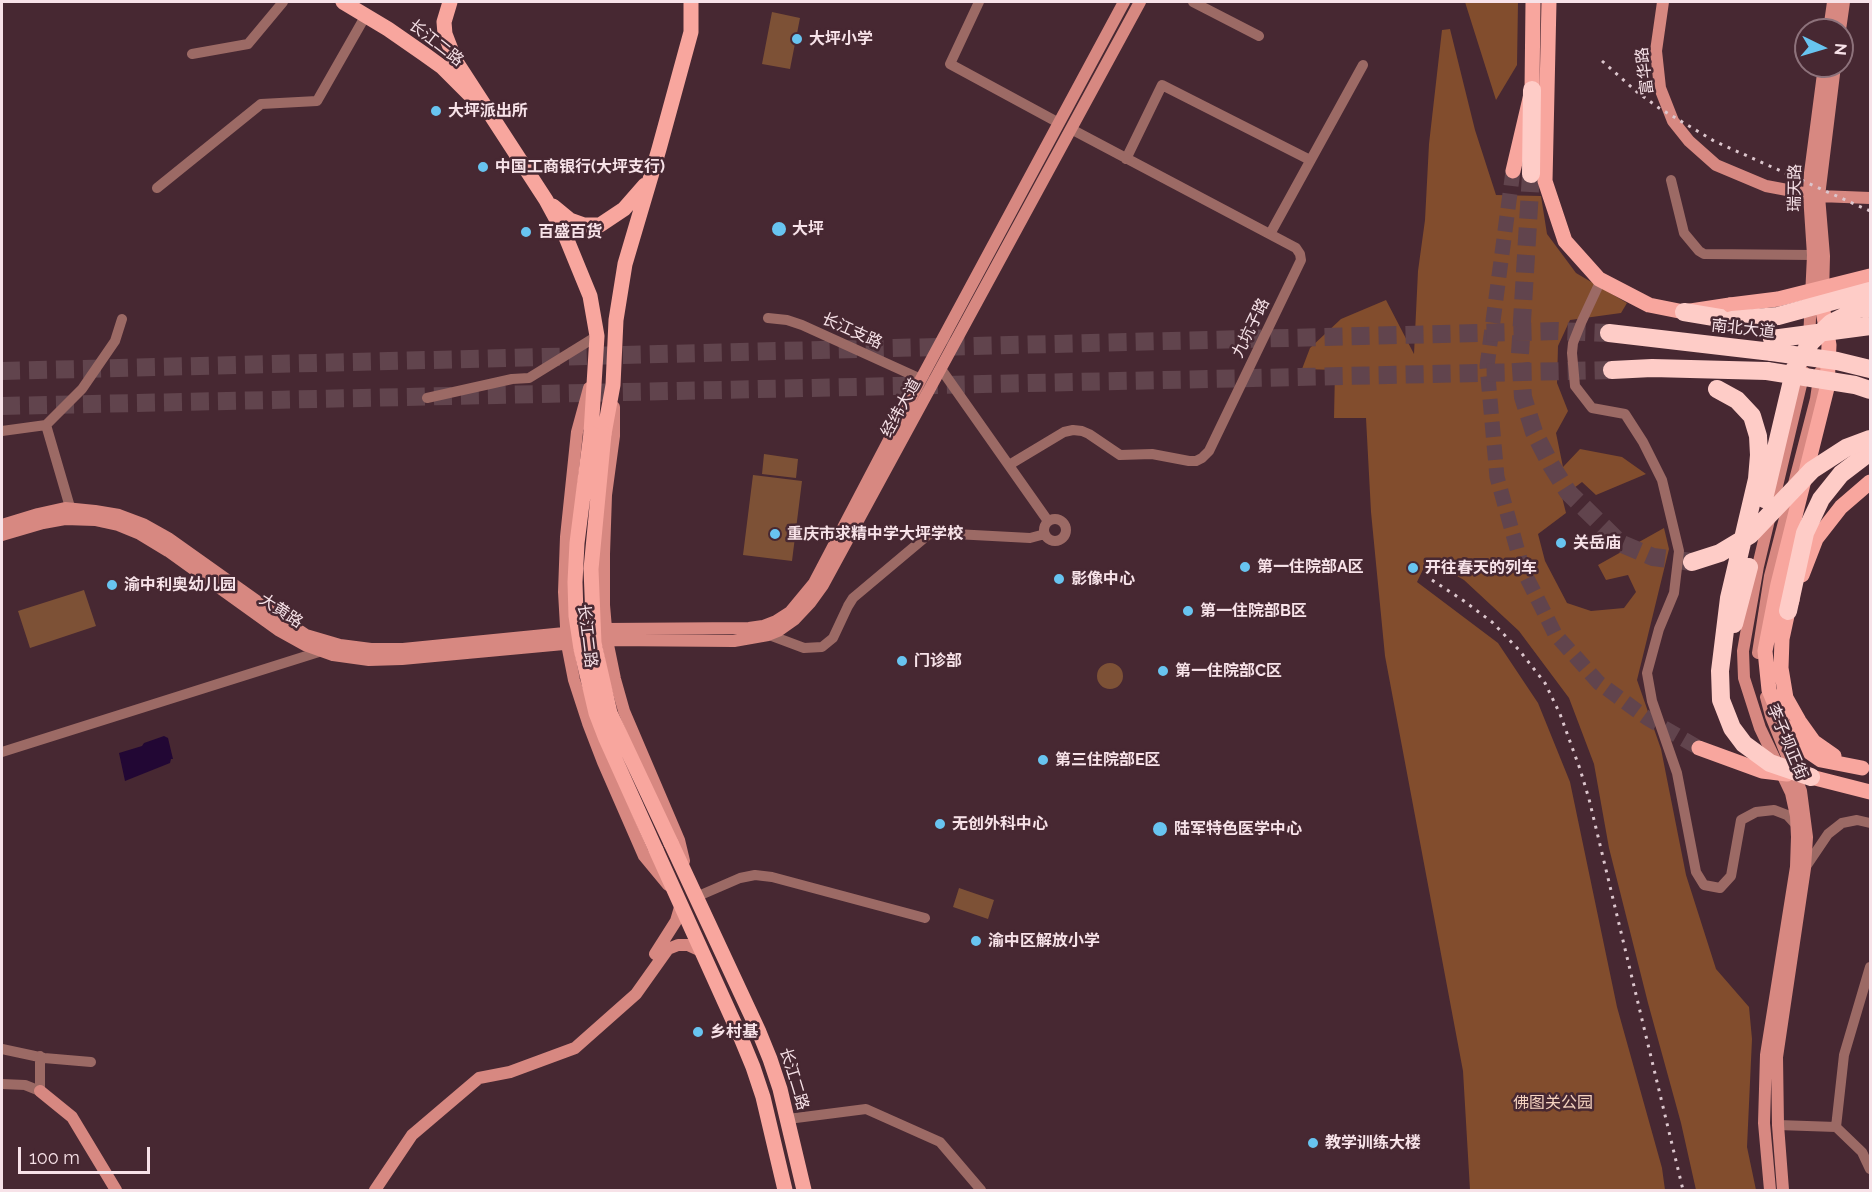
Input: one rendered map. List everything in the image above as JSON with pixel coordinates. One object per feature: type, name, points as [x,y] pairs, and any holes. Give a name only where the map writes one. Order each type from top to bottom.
[{"type":"highway","points":[[1522,173],[1532,90]]},
{"type":"highway","points":[[1684,312],[1731,312],[1778,316],[1870,291]]},
{"type":"highway","points":[[1720,671],[1741,600],[1795,368],[1811,342],[1831,323],[1859,309],[1870,308]]},
{"type":"highway","points":[[1610,333],[1686,342],[1772,345],[1870,326]]},
{"type":"highway","name":"南北大道","points":[[1772,345],[1870,369]]},
{"type":"highway","points":[[1652,368],[1686,375],[1717,389],[1737,400],[1752,416],[1758,436],[1757,478],[1729,598],[1720,671],[1721,700],[1732,728],[1744,744],[1770,763],[1811,777]]},
{"type":"highway","points":[[1612,370],[1652,368],[1767,371],[1856,385],[1870,390]]},
{"type":"highway","points":[[1692,562],[1720,553],[1750,535],[1812,470],[1846,448],[1870,439]]},
{"type":"highway","points":[[1788,610],[1804,533],[1821,499],[1841,474],[1870,452]]},
{"type":"main road","name":"长江二路","points":[[343,2],[406,41],[442,67],[497,125]]},
{"type":"main road","name":"长江二路","points":[[450,2],[444,22],[448,45],[455,60],[546,200],[565,235],[590,296],[597,336],[598,433],[591,569],[594,643],[610,713],[759,1032],[780,1089],[804,1191]]},
{"type":"main road","name":"长江二路","points":[[691,2],[691,32],[620,288],[616,320],[614,436],[606,495],[604,554],[606,635],[615,679],[632,732],[679,840],[693,891]]},
{"type":"main road","points":[[691,32],[699,2]]},
{"type":"main road","name":"经纬大道","points":[[566,638],[749,628],[776,621],[789,612],[814,583],[1124,2]]},
{"type":"main road","name":"经纬大道","points":[[606,635],[734,641],[778,630],[795,619],[810,603],[823,585],[1140,2]]},
{"type":"main road","points":[[1532,90],[1533,2]]},
{"type":"main road","points":[[1549,2],[1545,181],[1565,242],[1601,280],[1649,305],[1684,312]]},
{"type":"main road","name":"富华路","points":[[1663,2],[1656,51],[1660,88],[1673,121],[1689,141],[1716,165],[1766,186],[1814,195],[1870,198]]},
{"type":"main road","points":[[1831,18],[1833,2]]},
{"type":"main road","points":[[1842,18],[1844,2]]},
{"type":"main road","name":"瑞天路","points":[[1817,311],[1824,256],[1810,173],[1822,78]]},
{"type":"main road","name":"瑞天路","points":[[1817,311],[1813,255],[1814,195],[1834,78]]},
{"type":"main road","name":"长江二路","points":[[546,200],[570,220],[584,225],[600,225],[624,209],[649,182]]},
{"type":"main road","points":[[1731,312],[1870,276]]},
{"type":"main road","points":[[1817,311],[1829,345],[1827,388],[1778,584],[1765,651],[1769,690],[1783,724],[1802,747],[1821,760],[1866,769]]},
{"type":"main road","name":"李子坝正街","points":[[1770,1191],[1764,1123],[1766,1055],[1796,867],[1797,826],[1791,793],[1760,728],[1744,678],[1743,651],[1758,566],[1801,392],[1809,342],[1817,311]]},
{"type":"main road","name":"李子坝正街","points":[[1784,1191],[1778,1125],[1777,1057],[1805,868],[1807,837],[1801,791],[1771,716],[1760,675],[1758,649],[1770,576],[1816,399],[1820,373],[1817,311]]},
{"type":"main road","name":"长江二路","points":[[596,361],[577,432],[566,537],[564,592],[566,638],[574,680],[588,723],[644,856],[678,899]]},
{"type":"main road","name":"长江二路","points":[[614,386],[598,433],[578,543],[576,616],[580,649],[596,713],[603,730],[753,1068],[763,1097],[785,1191]]},
{"type":"main road","points":[[1866,769],[1833,756],[1814,742],[1786,698],[1780,668],[1782,639],[1788,610],[1816,539],[1841,507],[1870,482]]},
{"type":"main road","name":"大黄路","points":[[2,525],[65,508],[72,514]]},
{"type":"main road","name":"大黄路","points":[[2,535],[72,514],[95,511],[119,515],[143,524],[168,538],[324,646],[333,655],[369,660],[402,659],[566,638]]},
{"type":"main road","points":[[574,680],[583,667],[593,663],[609,669],[615,679]]},
{"type":"main road","points":[[1699,748],[1762,771],[1811,777],[1870,792]]},
{"type":"main road","points":[[620,1008],[672,929],[678,899]]},
{"type":"main road","points":[[375,1191],[412,1135],[479,1078],[510,1072],[575,1048],[640,989],[668,949],[678,945],[688,945],[699,950],[704,956]]},
{"type":"main road","points":[[40,1090],[72,1117],[116,1191]]},
{"type":"street","points":[[192,54],[248,44],[283,2]]},
{"type":"street","points":[[979,2],[950,64],[1059,123]]},
{"type":"street","points":[[1193,2],[1259,36]]},
{"type":"street","points":[[157,188],[261,104],[317,102],[366,15]]},
{"type":"street","points":[[1270,234],[1363,65]]},
{"type":"street","points":[[1126,159],[1162,85],[1310,160]]},
{"type":"street","name":"九坑子路","points":[[1009,465],[1064,432],[1073,430],[1089,434],[1120,455],[1152,454],[1189,461],[1202,458],[1209,452],[1301,260],[1296,248],[1071,129]]},
{"type":"street","points":[[1671,180],[1684,233],[1704,254],[1813,255]]},
{"type":"street","points":[[1601,280],[1573,343],[1575,386],[1592,408],[1625,414],[1643,442],[1662,480],[1678,551],[1674,593],[1659,629],[1647,673],[1652,701],[1677,773],[1696,872],[1704,885],[1720,888],[1731,876],[1741,820],[1756,812],[1774,810],[1787,815],[1797,826]]},
{"type":"street","name":"长江支路","points":[[768,318],[787,320],[802,325],[921,379]]},
{"type":"street","points":[[2,431],[46,425],[82,389],[116,341],[122,319]]},
{"type":"street","points":[[427,398],[512,379],[529,378],[597,336]]},
{"type":"street","points":[[941,369],[1048,521]]},
{"type":"street","points":[[46,425],[72,514]]},
{"type":"street","points":[[1055,519],[1061,521],[1065,526],[1066,534],[1061,540],[1050,540],[1045,534],[1044,527],[1048,521],[1055,519]]},
{"type":"street","points":[[749,628],[804,648],[822,647],[833,638],[854,598],[928,535],[936,533],[1030,538],[1045,534]]},
{"type":"street","points":[[2,752],[324,646]]},
{"type":"street","points":[[1805,868],[1828,834],[1842,823],[1857,820],[1870,823]]},
{"type":"street","points":[[693,891],[755,875],[772,877],[925,918]]},
{"type":"street","points":[[1836,1126],[1844,1055],[1870,967]]},
{"type":"street","points":[[2,1048],[44,1058],[91,1062]]},
{"type":"street","points":[[2,1084],[40,1090],[40,1056]]},
{"type":"street","points":[[788,1119],[866,1109],[940,1142],[981,1191]]},
{"type":"street","points":[[1778,1125],[1836,1126],[1862,1152],[1870,1169]]},
{"type":"shaded area","points":[[772,12],[800,18],[790,69],[762,64]]},
{"type":"shaded area","points":[[764,454],[798,459],[796,478],[762,474]]},
{"type":"shaded area","points":[[753,475],[802,481],[792,561],[743,555]]},
{"type":"shaded area","points":[[84,590],[96,626],[30,648],[18,611]]},
{"type":"shaded area","points":[[1110,663],[1119,667],[1123,676],[1119,685],[1110,689],[1101,685],[1097,676],[1101,667]]},
{"type":"shaded area","points":[[164,736],[168,738],[173,759],[170,763],[125,781],[119,753]]},
{"type":"shaded area","points":[[959,888],[994,900],[988,919],[953,907]]},
{"type":"green space","points":[[1465,2],[1518,2],[1517,65],[1496,100]]},
{"type":"green space","name":"佛图关公园","points":[[1450,29],[1475,130],[1496,195],[1541,196],[1547,234],[1576,273],[1627,303],[1621,313],[1570,320],[1558,346],[1557,383],[1568,411],[1556,433],[1563,467],[1580,449],[1622,457],[1646,474],[1596,495],[1582,482],[1562,497],[1566,513],[1538,534],[1545,561],[1567,603],[1591,611],[1624,608],[1636,592],[1628,575],[1606,580],[1598,565],[1664,528],[1669,549],[1637,680],[1661,749],[1686,875],[1716,969],[1749,1007],[1752,1039],[1747,1147],[1756,1190],[1696,1190],[1681,1123],[1609,848],[1594,764],[1569,698],[1519,631],[1464,580],[1428,559],[1417,582],[1498,643],[1538,703],[1570,782],[1617,1007],[1662,1168],[1665,1190],[1470,1190],[1463,1071],[1385,656],[1371,512],[1366,418],[1334,418],[1335,370],[1302,369],[1310,348],[1341,319],[1386,300],[1414,354],[1418,271],[1425,220],[1429,144],[1442,30]]},
{"type":"tunnel","points":[[1513,171],[1487,366],[1497,477],[1523,570],[1555,634],[1599,683],[1647,718],[1699,748]]},
{"type":"tunnel","points":[[1531,174],[1520,354],[1523,397],[1534,432],[1568,492],[1620,543],[1653,557],[1692,562]]},
{"type":"tunnel","points":[[2,371],[1556,331],[1609,333]]},
{"type":"tunnel","points":[[2,406],[1612,370]]},
{"type":"railway","points":[[1602,61],[1659,108],[1714,141],[1870,211]]},
{"type":"railway","points":[[1432,580],[1492,622],[1519,650],[1545,683],[1560,714],[1589,799],[1683,1190]]},
{"type":"place","name":"大坪小学","points":[[797,39]]},
{"type":"place","name":"大坪派出所","points":[[436,111]]},
{"type":"place","name":"中国工商银行(大坪支行)","points":[[483,167]]},
{"type":"place","name":"大坪","points":[[779,229]]},
{"type":"place","name":"百盛百货","points":[[526,232]]},
{"type":"place","name":"重庆市求精中学大坪学校","points":[[775,534]]},
{"type":"place","name":"关岳庙","points":[[1561,543]]},
{"type":"place","name":"第一住院部A区","points":[[1245,567]]},
{"type":"place","name":"开往春天的列车","points":[[1413,568]]},
{"type":"place","name":"影像中心","points":[[1059,579]]},
{"type":"place","name":"渝中利奥幼儿园","points":[[112,585]]},
{"type":"place","name":"第一住院部B区","points":[[1188,611]]},
{"type":"place","name":"门诊部","points":[[902,661]]},
{"type":"place","name":"第一住院部C区","points":[[1163,671]]},
{"type":"place","name":"第三住院部E区","points":[[1043,760]]},
{"type":"place","name":"无创外科中心","points":[[940,824]]},
{"type":"place","name":"陆军特色医学中心","points":[[1160,829]]},
{"type":"place","name":"渝中区解放小学","points":[[976,941]]},
{"type":"place","name":"乡村基","points":[[698,1032]]},
{"type":"place","name":"教学训练大楼","points":[[1313,1143]]}]
